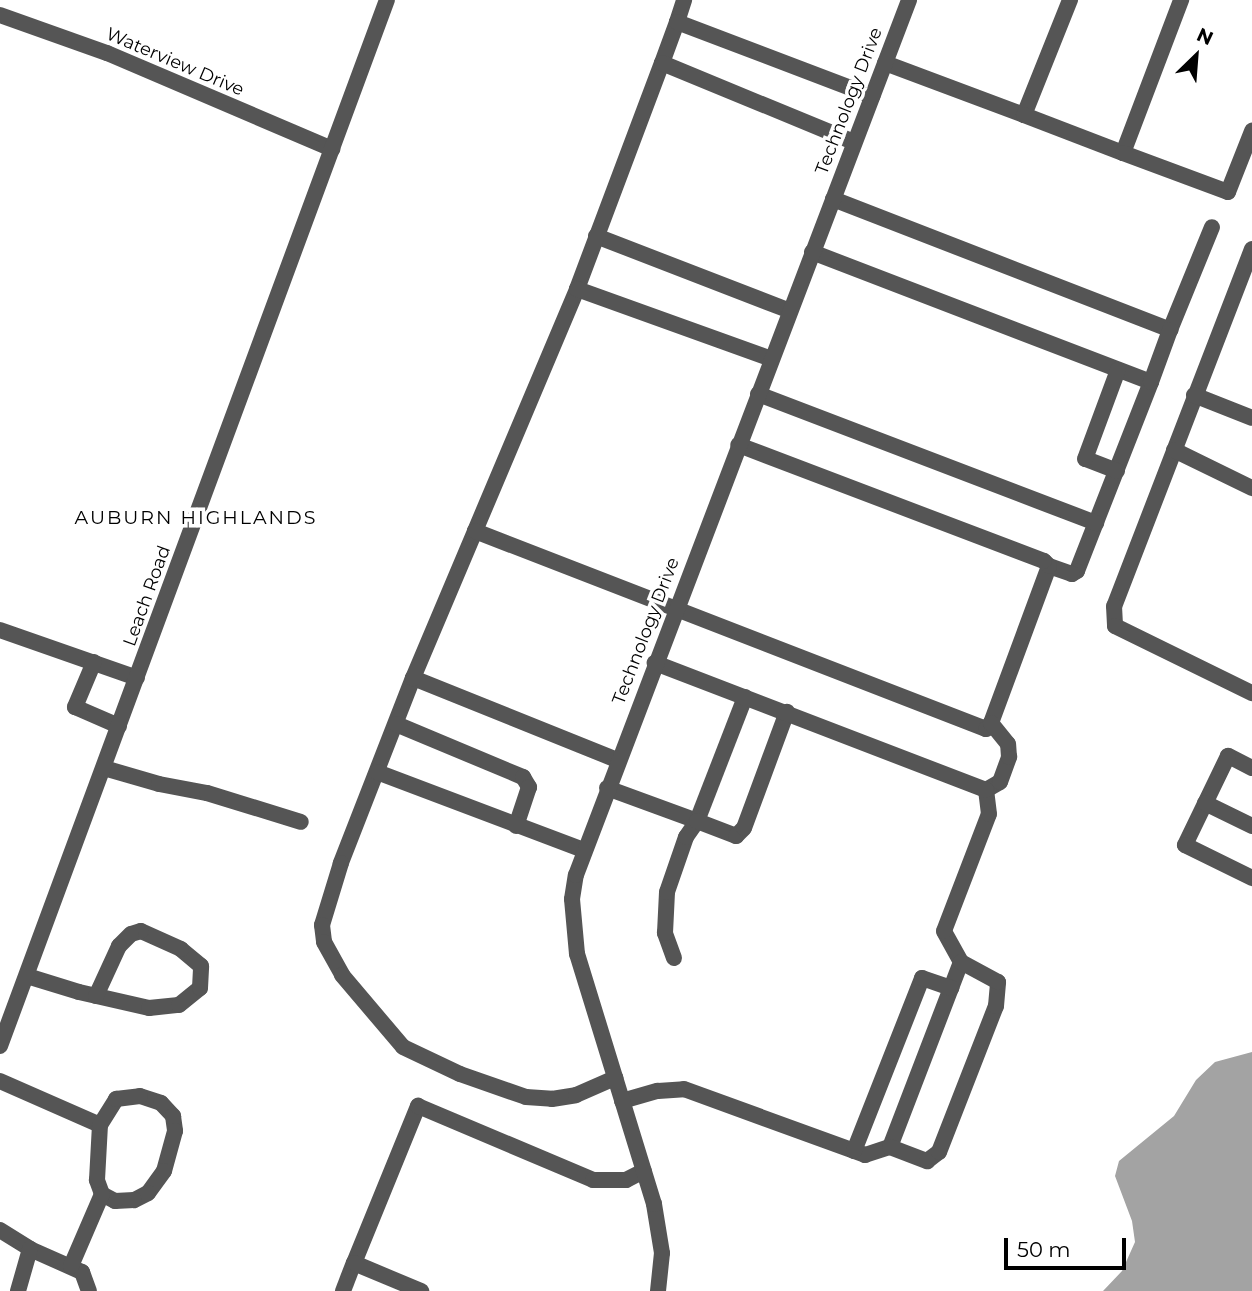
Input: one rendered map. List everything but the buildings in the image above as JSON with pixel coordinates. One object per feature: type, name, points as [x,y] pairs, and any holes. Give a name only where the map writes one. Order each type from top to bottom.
[{"type":"street","name":"Leach Road","points":[[0,1046],[387,0]]},
{"type":"street","points":[[615,1078],[587,1092],[552,1099],[526,1097],[460,1074],[403,1047],[342,975],[324,942],[322,925],[353,830],[413,678],[577,289],[684,0]]},
{"type":"street","name":"Technology Drive","points":[[658,1291],[662,1253],[659,1231],[644,1171],[573,932],[572,899],[583,850],[909,0]]},
{"type":"street","points":[[1024,115],[1070,0]]},
{"type":"street","points":[[1124,153],[1181,0]]},
{"type":"street","name":"Waterview Drive","points":[[0,15],[107,53],[332,149]]},
{"type":"street","points":[[677,22],[872,96]]},
{"type":"street","points":[[662,63],[854,142]]},
{"type":"street","points":[[885,63],[1228,192],[1252,131]]},
{"type":"street","points":[[833,199],[1170,330]]},
{"type":"street","points":[[738,445],[1072,574],[1077,570],[1096,523],[1212,227]]},
{"type":"street","points":[[596,236],[790,311]]},
{"type":"street","points":[[1252,248],[1114,606],[1115,626],[1252,693]]},
{"type":"street","points":[[812,252],[1151,382]]},
{"type":"street","points":[[577,289],[771,359]]},
{"type":"street","points":[[1116,471],[1085,459],[1118,370]]},
{"type":"street","points":[[758,394],[1096,523]]},
{"type":"street","points":[[1194,396],[1252,418]]},
{"type":"street","points":[[1174,450],[1252,488]]},
{"type":"street","points":[[475,531],[986,729],[991,723],[1049,566]]},
{"type":"street","points":[[0,630],[137,678]]},
{"type":"street","points":[[94,663],[75,708],[119,726]]},
{"type":"street","points":[[655,663],[986,790]]},
{"type":"street","points":[[413,678],[617,760]]},
{"type":"street","points":[[674,958],[665,933],[667,892],[686,837],[697,821],[745,697]]},
{"type":"street","points":[[607,788],[736,836],[744,828],[787,712]]},
{"type":"street","points":[[986,790],[1000,782],[1009,757],[1008,744],[991,723]]},
{"type":"street","points":[[396,724],[523,777],[529,787],[516,826]]},
{"type":"street","points":[[1252,768],[1228,756],[1185,845],[1252,878]]},
{"type":"street","points":[[104,768],[206,793],[301,822]]},
{"type":"street","points":[[377,772],[583,850]]},
{"type":"street","points":[[622,1101],[658,1091],[684,1090],[865,1155],[890,1147],[927,1161],[939,1152],[996,1006],[998,982],[961,962],[944,931],[989,814],[986,790]]},
{"type":"street","points":[[1205,803],[1252,827]]},
{"type":"street","points":[[27,976],[96,996],[149,1008],[179,1005],[200,988],[201,966],[181,949],[141,932],[131,934],[119,946],[96,996]]},
{"type":"street","points":[[890,1147],[961,962]]},
{"type":"street","points":[[853,1150],[922,978],[951,988]]},
{"type":"street","points":[[0,1081],[100,1125]]},
{"type":"street","points":[[139,1096],[161,1103],[173,1116],[175,1132],[164,1171],[148,1193],[134,1200],[115,1201],[102,1194],[97,1180],[100,1125],[117,1099],[139,1096]]},
{"type":"street","points":[[343,1291],[418,1105],[593,1180],[626,1180],[644,1171]]},
{"type":"street","points":[[71,1266],[102,1194]]},
{"type":"street","points":[[0,1230],[30,1249],[82,1272],[89,1291]]},
{"type":"street","points":[[18,1291],[30,1249]]},
{"type":"street","points":[[354,1263],[421,1291]]},
{"type":"shaded area","points":[[1252,1052],[1252,1291],[1103,1291],[1122,1271],[1135,1242],[1132,1221],[1115,1176],[1119,1161],[1174,1116],[1196,1080],[1215,1062]]},
{"type":"district","name":"AUBURN HIGHLANDS","points":[[196,518]]}]
